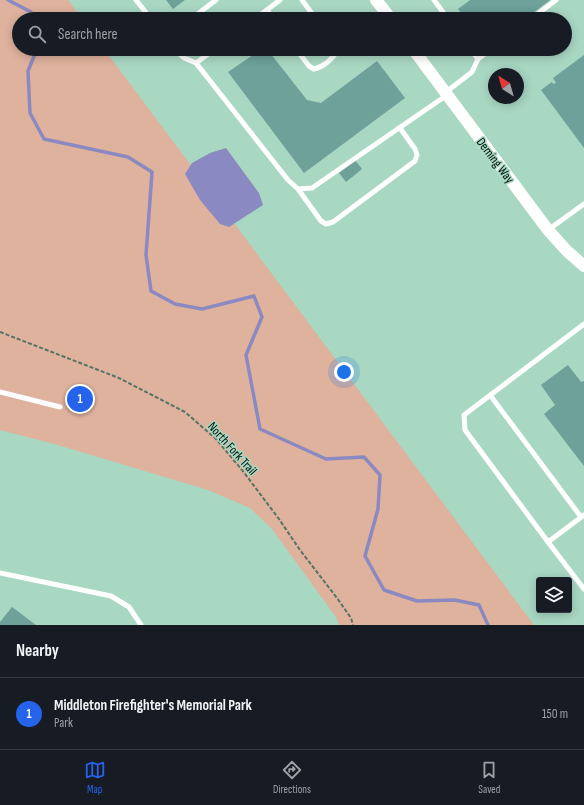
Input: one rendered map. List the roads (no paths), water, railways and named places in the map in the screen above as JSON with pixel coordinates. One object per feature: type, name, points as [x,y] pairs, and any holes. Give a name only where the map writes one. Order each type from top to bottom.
[{"type":"street","points":[[376,0],[385,12]]},
{"type":"street","name":"Deming Way","points":[[418,56],[548,230],[567,251],[584,266]]},
{"type":"lane","points":[[136,0],[145,12]]},
{"type":"lane","points":[[200,12],[216,0]]},
{"type":"lane","points":[[264,12],[280,0]]},
{"type":"lane","points":[[302,0],[311,12]]},
{"type":"lane","points":[[434,0],[443,12]]},
{"type":"lane","points":[[540,12],[556,0]]},
{"type":"lane","points":[[182,56],[196,63],[288,180],[298,189],[321,221],[326,224],[333,222],[415,161],[417,155],[415,149],[400,128]]},
{"type":"lane","points":[[196,63],[206,56]]},
{"type":"lane","points":[[301,56],[309,66],[314,69],[320,67],[335,56]]},
{"type":"lane","points":[[298,189],[312,188],[400,128],[472,72],[478,59],[482,56]]},
{"type":"lane","points":[[548,230],[584,204]]},
{"type":"lane","points":[[584,324],[464,415],[466,430],[584,589]]},
{"type":"lane","points":[[0,392],[60,407]]},
{"type":"lane","points":[[490,395],[582,516],[548,542]]},
{"type":"lane","points":[[0,573],[111,596],[129,607],[141,625]]},
{"type":"water","points":[[226,148],[259,193],[263,205],[229,227],[220,224],[200,200],[185,174],[192,163],[210,153]]},
{"type":"waterway","points":[[8,0],[31,12]]},
{"type":"waterway","points":[[34,56],[28,71],[30,113],[44,139],[128,157],[152,172],[146,255],[151,291],[175,304],[202,309],[254,296],[262,317],[246,355],[260,429],[326,459],[364,457],[380,475],[378,509],[365,556],[384,590],[417,601],[455,600],[479,605],[488,625]]},
{"type":"place","name":"Middleton Firefighter's Memorial Park","points":[[80,399]]}]
